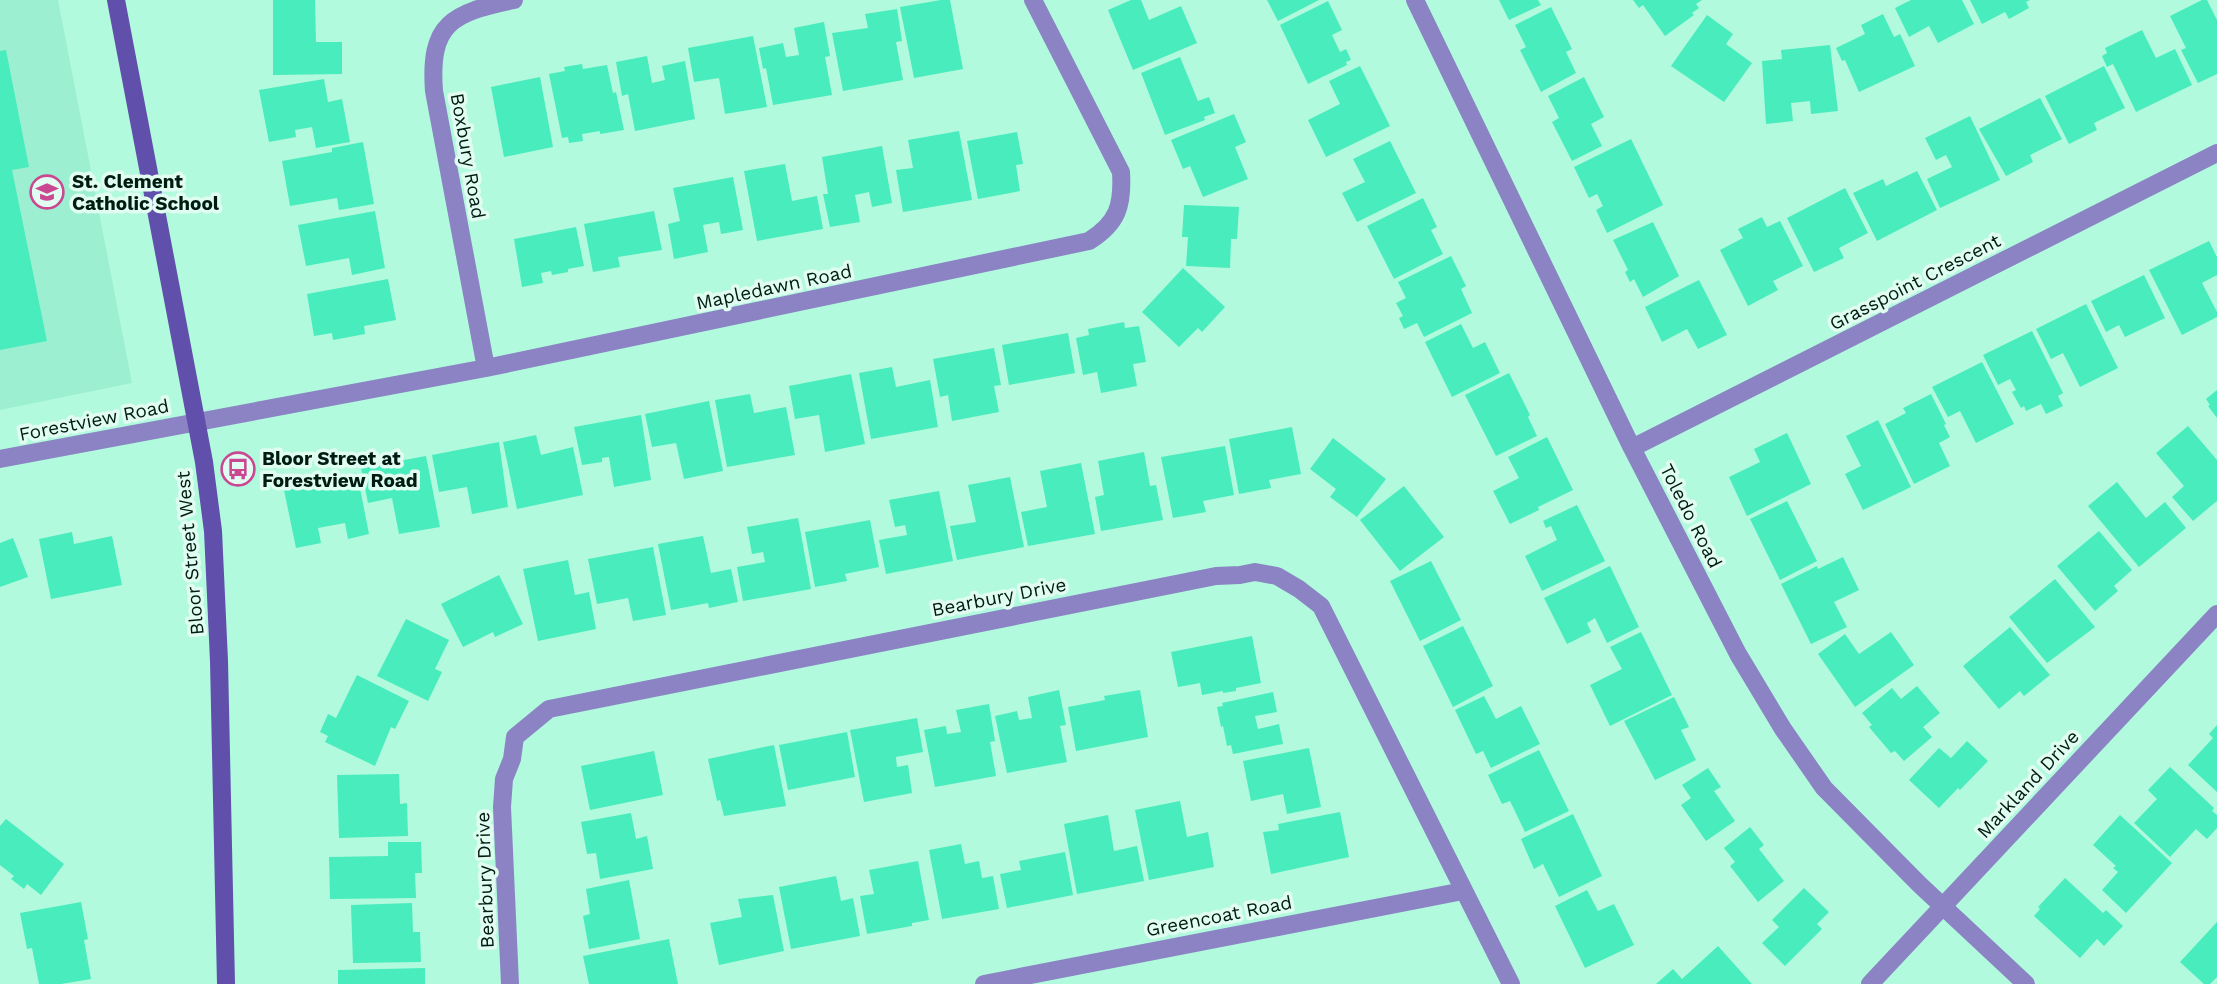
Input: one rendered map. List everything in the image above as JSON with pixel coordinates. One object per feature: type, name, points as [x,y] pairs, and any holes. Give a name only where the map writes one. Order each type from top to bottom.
[{"type":"main road","name":"Bloor Street West","points":[[116,0],[204,462],[213,531],[219,661],[226,984]]},
{"type":"street","name":"Boxbury Road","points":[[486,368],[434,91],[432,68],[440,33],[448,24],[476,9],[514,0]]},
{"type":"street","name":"Mapledawn Road","points":[[196,423],[486,368],[1090,242],[1106,230],[1117,213],[1123,194],[1121,172],[1033,0]]},
{"type":"street","name":"Toledo Road","points":[[1415,0],[1632,448],[1738,654],[1783,729],[1824,788],[1942,906],[2026,984]]},
{"type":"street","name":"Grasspoint Crescent","points":[[1632,448],[2217,153]]},
{"type":"street","name":"Forestview Road","points":[[0,459],[196,423]]},
{"type":"street","name":"Bearbury Drive","points":[[509,984],[502,807],[504,779],[512,759],[515,737],[549,709],[1216,576],[1255,572],[1277,576],[1321,606],[1511,984]]},
{"type":"street","name":"Markland Drive","points":[[1870,984],[2217,614]]},
{"type":"street","name":"Greencoat Road","points":[[984,984],[1463,891]]},
{"type":"shaded area","name":"St. Clement Catholic School","points":[[0,0],[58,0],[132,383],[0,410]]},
{"type":"building","points":[[273,0],[315,0],[316,42],[342,42],[342,74],[273,75]]},
{"type":"building","points":[[950,0],[963,69],[914,78],[900,7]]},
{"type":"building","points":[[1131,0],[1141,0],[1149,20],[1181,6],[1197,43],[1133,70],[1108,10]]},
{"type":"building","points":[[1267,0],[1319,0],[1278,21]]},
{"type":"building","points":[[1499,0],[1538,0],[1541,5],[1509,20]]},
{"type":"building","points":[[1633,0],[1702,0],[1696,4],[1699,8],[1692,13],[1694,15],[1665,36],[1643,5],[1639,8]]},
{"type":"building","points":[[1911,0],[1962,0],[1974,24],[1938,43],[1929,26],[1909,37],[1895,8]]},
{"type":"building","points":[[1970,0],[2030,0],[2026,2],[2029,8],[2009,19],[2005,12],[1982,24]]},
{"type":"building","points":[[2207,0],[2217,20],[2217,74],[2198,83],[2181,50],[2186,48],[2170,16]]},
{"type":"building","points":[[1328,1],[1342,30],[1332,35],[1340,52],[1346,49],[1351,60],[1346,62],[1347,65],[1308,84],[1280,25]]},
{"type":"building","points":[[1551,7],[1572,49],[1566,52],[1576,73],[1541,92],[1520,50],[1526,47],[1515,25]]},
{"type":"building","points":[[897,9],[902,41],[896,42],[903,80],[843,91],[832,33],[868,28],[865,14]]},
{"type":"building","points":[[1883,14],[1894,37],[1900,34],[1915,66],[1859,92],[1845,60],[1842,61],[1836,48],[1865,34],[1861,25]]},
{"type":"building","points":[[1707,15],[1733,34],[1726,44],[1752,63],[1724,102],[1671,66]]},
{"type":"building","points":[[824,22],[830,56],[825,57],[832,95],[773,105],[759,48],[783,43],[786,57],[799,55],[794,28]]},
{"type":"building","points":[[2142,30],[2156,58],[2175,49],[2192,85],[2136,112],[2113,64],[2107,67],[2102,56],[2107,53],[2105,48]]},
{"type":"building","points":[[753,36],[767,107],[725,114],[719,78],[694,82],[688,48]]},
{"type":"building","points":[[1830,45],[1838,111],[1811,114],[1810,101],[1791,103],[1793,121],[1766,124],[1762,61],[1782,59],[1781,50]]},
{"type":"building","points":[[6,50],[29,167],[12,170],[47,341],[0,350],[0,51]]},
{"type":"building","points":[[647,56],[652,83],[665,80],[662,66],[685,61],[695,119],[635,131],[628,94],[622,96],[616,62]]},
{"type":"building","points":[[1180,57],[1198,101],[1209,97],[1215,113],[1204,117],[1205,120],[1165,135],[1141,73]]},
{"type":"building","points":[[582,64],[583,69],[607,65],[624,130],[582,134],[583,141],[569,143],[568,137],[562,138],[549,74],[565,71],[564,67]]},
{"type":"building","points":[[1360,66],[1390,126],[1326,157],[1308,120],[1340,104],[1329,81]]},
{"type":"building","points":[[2104,66],[2125,108],[2094,123],[2097,130],[2069,144],[2045,96]]},
{"type":"building","points":[[540,77],[553,147],[504,157],[491,87]]},
{"type":"building","points":[[1584,77],[1604,117],[1591,124],[1602,146],[1572,161],[1552,122],[1559,118],[1548,96]]},
{"type":"building","points":[[324,79],[328,102],[342,99],[350,142],[316,148],[312,127],[295,130],[296,137],[269,142],[259,90]]},
{"type":"building","points":[[2040,98],[2062,139],[2030,155],[2033,162],[2006,176],[1979,129]]},
{"type":"building","points":[[1234,114],[1246,142],[1235,147],[1248,179],[1203,197],[1190,166],[1183,169],[1171,140]]},
{"type":"building","points":[[1970,116],[2000,180],[1940,208],[1927,179],[1952,167],[1946,155],[1936,160],[1925,138]]},
{"type":"building","points":[[959,131],[972,200],[903,212],[896,170],[913,168],[908,140]]},
{"type":"building","points":[[1017,132],[1023,164],[1016,165],[1020,191],[978,199],[967,141]]},
{"type":"building","points":[[1631,139],[1663,205],[1607,233],[1596,210],[1603,206],[1597,194],[1589,198],[1574,167]]},
{"type":"building","points":[[1390,141],[1416,193],[1357,222],[1342,193],[1365,182],[1353,159]]},
{"type":"building","points":[[363,142],[374,204],[339,210],[337,198],[290,206],[282,161],[332,152],[332,148]]},
{"type":"building","points":[[882,146],[892,203],[872,207],[869,192],[855,195],[860,222],[830,227],[823,194],[828,194],[822,157]]},
{"type":"building","points":[[785,164],[792,201],[817,196],[823,229],[757,241],[744,171]]},
{"type":"building","points":[[1917,171],[1937,210],[1877,241],[1853,193],[1883,179],[1886,186]]},
{"type":"building","points":[[733,177],[743,230],[721,234],[719,222],[703,225],[708,252],[674,259],[668,224],[680,221],[673,188]]},
{"type":"building","points":[[1845,188],[1868,233],[1839,248],[1844,258],[1814,272],[1787,218]]},
{"type":"building","points":[[1423,198],[1437,227],[1431,230],[1443,254],[1394,279],[1367,226]]},
{"type":"building","points":[[1184,205],[1239,207],[1237,239],[1231,239],[1230,268],[1186,266],[1188,237],[1182,237]]},
{"type":"building","points":[[375,211],[385,268],[352,275],[349,258],[306,266],[298,225]]},
{"type":"building","points":[[654,211],[662,250],[618,257],[620,267],[593,272],[584,224]]},
{"type":"building","points":[[1762,217],[1767,227],[1780,221],[1803,266],[1773,281],[1778,290],[1748,306],[1720,250],[1743,238],[1738,229]]},
{"type":"building","points":[[1653,222],[1679,276],[1643,297],[1634,279],[1630,282],[1625,272],[1628,270],[1613,240]]},
{"type":"building","points":[[576,227],[584,266],[552,275],[551,271],[541,273],[543,283],[522,287],[514,239]]},
{"type":"building","points":[[2209,241],[2217,257],[2217,275],[2202,283],[2217,317],[2182,335],[2149,270]]},
{"type":"building","points":[[1451,256],[1466,286],[1461,289],[1472,313],[1424,337],[1417,323],[1404,329],[1399,318],[1403,316],[1396,303],[1406,298],[1398,282]]},
{"type":"building","points":[[1183,268],[1225,307],[1202,332],[1198,328],[1179,347],[1142,312]]},
{"type":"building","points":[[2144,275],[2165,318],[2125,337],[2119,325],[2106,332],[2091,301]]},
{"type":"building","points":[[388,279],[396,320],[364,326],[365,334],[333,340],[332,333],[314,336],[307,294]]},
{"type":"building","points":[[1699,280],[1727,335],[1698,349],[1687,329],[1662,342],[1645,307]]},
{"type":"building","points":[[2086,304],[2118,368],[2080,387],[2063,353],[2051,359],[2036,329]]},
{"type":"building","points":[[1124,322],[1125,328],[1139,326],[1146,362],[1133,364],[1137,386],[1101,393],[1097,372],[1083,375],[1076,338],[1089,335],[1088,329]]},
{"type":"building","points":[[1461,324],[1473,348],[1485,342],[1500,373],[1452,397],[1425,342]]},
{"type":"building","points":[[2032,331],[2063,393],[2058,396],[2063,406],[2046,414],[2041,404],[2026,411],[2024,406],[2021,408],[2012,392],[2016,390],[2010,379],[1998,385],[1983,355]]},
{"type":"building","points":[[1068,333],[1075,373],[1009,385],[1002,345]]},
{"type":"building","points":[[994,348],[1001,385],[994,386],[999,412],[952,421],[948,395],[940,397],[933,359]]},
{"type":"building","points":[[1982,362],[2014,424],[1976,443],[1960,411],[1948,417],[1932,387]]},
{"type":"building","points":[[892,367],[896,387],[930,380],[938,427],[871,439],[859,373]]},
{"type":"building","points":[[1509,373],[1530,415],[1528,417],[1537,436],[1496,456],[1465,395]]},
{"type":"building","points":[[851,374],[865,444],[825,452],[819,415],[795,419],[789,386]]},
{"type":"building","points":[[2217,390],[2217,418],[2206,399]]},
{"type":"building","points":[[750,394],[754,413],[786,407],[795,455],[727,467],[715,400]]},
{"type":"building","points":[[1931,394],[1950,437],[1939,443],[1950,466],[1914,484],[1885,424],[1906,413],[1903,408]]},
{"type":"building","points":[[709,401],[723,471],[684,479],[676,443],[652,447],[645,414]]},
{"type":"building","points":[[641,415],[651,480],[614,487],[609,457],[602,458],[602,462],[582,465],[574,427]]},
{"type":"building","points":[[1878,420],[1911,487],[1863,510],[1845,474],[1861,466],[1846,436]]},
{"type":"building","points":[[2188,426],[2217,460],[2217,501],[2193,521],[2172,497],[2184,486],[2156,453]]},
{"type":"building","points":[[1292,427],[1301,474],[1269,480],[1271,488],[1239,494],[1229,439]]},
{"type":"building","points":[[1787,433],[1811,484],[1747,516],[1729,477],[1760,462],[1754,449]]},
{"type":"building","points":[[536,435],[541,455],[573,447],[583,495],[517,509],[503,442]]},
{"type":"building","points":[[1547,437],[1573,490],[1510,524],[1493,491],[1519,478],[1508,457]]},
{"type":"building","points":[[1333,438],[1386,479],[1357,517],[1330,497],[1336,489],[1310,469]]},
{"type":"building","points":[[499,442],[508,507],[472,514],[467,487],[439,492],[432,455]]},
{"type":"building","points":[[1225,446],[1234,495],[1203,501],[1206,512],[1173,518],[1161,457]]},
{"type":"building","points":[[1144,452],[1150,486],[1156,485],[1163,520],[1101,531],[1095,497],[1104,495],[1098,461]]},
{"type":"building","points":[[426,456],[440,527],[399,534],[392,498],[368,503],[361,468]]},
{"type":"building","points":[[1081,463],[1095,534],[1028,546],[1021,512],[1047,507],[1040,471]]},
{"type":"building","points":[[357,473],[369,534],[348,539],[345,523],[318,528],[321,543],[296,548],[284,490]]},
{"type":"building","points":[[1010,477],[1024,547],[957,560],[950,526],[976,522],[968,485]]},
{"type":"building","points":[[2117,482],[2146,518],[2165,502],[2186,528],[2139,567],[2088,506]]},
{"type":"building","points":[[1404,486],[1444,537],[1400,571],[1360,520]]},
{"type":"building","points":[[939,491],[953,561],[886,574],[879,540],[907,535],[905,525],[895,527],[889,500]]},
{"type":"building","points":[[1787,501],[1817,561],[1780,580],[1750,519]]},
{"type":"building","points":[[1577,505],[1605,561],[1542,591],[1525,556],[1557,540],[1551,526],[1546,528],[1543,521]]},
{"type":"building","points":[[798,518],[811,589],[743,601],[737,567],[765,562],[763,552],[752,554],[747,527]]},
{"type":"building","points":[[870,520],[879,567],[845,574],[847,581],[815,587],[805,532]]},
{"type":"building","points":[[2099,531],[2132,570],[2114,586],[2118,591],[2095,611],[2057,566]]},
{"type":"building","points":[[72,532],[74,544],[112,536],[122,585],[51,599],[39,539]]},
{"type":"building","points":[[703,536],[711,573],[731,569],[738,602],[709,608],[708,603],[671,610],[658,544]]},
{"type":"building","points":[[13,538],[28,577],[0,587],[0,543]]},
{"type":"building","points":[[653,547],[666,615],[633,621],[628,598],[597,604],[588,559]]},
{"type":"building","points":[[1843,557],[1859,590],[1834,602],[1847,627],[1811,644],[1781,584],[1817,566],[1818,569]]},
{"type":"building","points":[[568,560],[575,595],[589,592],[596,629],[538,641],[523,569]]},
{"type":"building","points":[[1431,561],[1461,620],[1420,641],[1390,581]]},
{"type":"building","points":[[1610,566],[1639,627],[1607,643],[1595,618],[1587,623],[1591,632],[1567,644],[1544,598]]},
{"type":"building","points":[[499,575],[523,624],[495,637],[493,632],[463,647],[441,604]]},
{"type":"building","points":[[2055,579],[2095,627],[2047,663],[2009,617]]},
{"type":"building","points":[[406,619],[449,640],[435,669],[442,672],[428,701],[377,676]]},
{"type":"building","points":[[1463,626],[1493,686],[1453,707],[1423,646]]},
{"type":"building","points":[[2010,627],[2050,675],[2024,696],[2020,691],[1999,709],[1963,666]]},
{"type":"building","points":[[1641,632],[1672,695],[1610,726],[1590,685],[1622,669],[1610,647]]},
{"type":"building","points":[[1891,632],[1914,665],[1855,707],[1818,654],[1845,634],[1859,654]]},
{"type":"building","points":[[1252,636],[1261,683],[1236,688],[1236,691],[1202,695],[1200,683],[1178,687],[1171,652]]},
{"type":"building","points":[[357,675],[409,701],[395,729],[391,727],[375,766],[325,742],[328,736],[320,732],[328,714],[336,718]]},
{"type":"building","points":[[1917,686],[1940,713],[1923,727],[1932,737],[1904,761],[1895,751],[1891,753],[1869,727],[1872,725],[1862,713],[1892,688],[1901,699]]},
{"type":"building","points":[[1059,690],[1066,725],[1060,726],[1067,762],[1007,773],[995,716],[1017,711],[1019,720],[1032,718],[1028,697]]},
{"type":"building","points":[[1140,690],[1148,737],[1076,751],[1068,707],[1105,700],[1104,696]]},
{"type":"building","points":[[1273,692],[1277,712],[1255,716],[1258,729],[1279,724],[1283,744],[1233,754],[1231,745],[1227,746],[1217,707],[1223,706],[1222,703]]},
{"type":"building","points":[[1484,696],[1496,719],[1521,706],[1540,744],[1491,768],[1483,751],[1476,754],[1455,710]]},
{"type":"building","points":[[1674,697],[1689,727],[1681,730],[1696,760],[1655,780],[1624,721]]},
{"type":"building","points":[[989,704],[995,741],[990,742],[996,776],[935,787],[924,730],[946,726],[947,734],[961,732],[956,710]]},
{"type":"building","points":[[917,718],[923,752],[896,757],[897,767],[908,765],[912,793],[864,802],[850,730]]},
{"type":"building","points":[[2217,725],[2217,792],[2188,765],[2213,738],[2209,734]]},
{"type":"building","points":[[847,732],[855,777],[788,790],[779,745]]},
{"type":"building","points":[[1967,741],[1988,761],[1939,808],[1909,780],[1939,748],[1951,758]]},
{"type":"building","points":[[774,745],[786,806],[724,816],[720,800],[717,801],[708,759]]},
{"type":"building","points":[[1309,748],[1321,807],[1287,814],[1283,794],[1251,801],[1243,761]]},
{"type":"building","points":[[1539,750],[1569,811],[1525,832],[1510,801],[1502,804],[1488,775]]},
{"type":"building","points":[[654,751],[663,795],[590,810],[581,766]]},
{"type":"building","points":[[2170,767],[2214,808],[2212,811],[2217,815],[2217,828],[2207,839],[2196,829],[2170,857],[2134,823],[2157,799],[2148,790]]},
{"type":"building","points":[[1708,768],[1721,787],[1714,791],[1735,821],[1706,841],[1681,805],[1691,798],[1682,785]]},
{"type":"building","points":[[399,774],[400,804],[407,803],[408,836],[339,838],[337,775]]},
{"type":"building","points":[[1180,801],[1187,837],[1208,832],[1214,867],[1149,880],[1135,810]]},
{"type":"building","points":[[1340,812],[1349,857],[1271,874],[1263,832],[1279,830],[1278,824]]},
{"type":"building","points":[[631,813],[636,839],[647,836],[653,869],[600,879],[596,853],[587,854],[581,822]]},
{"type":"building","points":[[1573,814],[1602,876],[1559,897],[1543,864],[1534,869],[1521,839]]},
{"type":"building","points":[[1108,815],[1114,851],[1137,846],[1144,881],[1077,894],[1064,824]]},
{"type":"building","points":[[2120,815],[2172,863],[2126,913],[2102,890],[2118,872],[2113,868],[2116,866],[2093,845]]},
{"type":"building","points":[[6,819],[64,864],[41,895],[27,884],[24,889],[11,879],[14,876],[0,865],[0,826]]},
{"type":"building","points":[[1750,827],[1764,845],[1759,849],[1784,881],[1758,902],[1730,866],[1735,862],[1724,848]]},
{"type":"building","points":[[388,842],[421,842],[422,873],[415,873],[416,898],[330,899],[329,857],[388,856]]},
{"type":"building","points":[[961,844],[965,864],[979,861],[982,878],[993,876],[999,909],[942,919],[929,850]]},
{"type":"building","points":[[1065,852],[1073,895],[1007,908],[1000,874],[1021,870],[1019,861]]},
{"type":"building","points":[[918,861],[929,920],[912,923],[912,926],[867,934],[860,896],[874,894],[869,870]]},
{"type":"building","points":[[836,876],[841,901],[853,898],[860,936],[791,949],[779,887]]},
{"type":"building","points":[[2065,878],[2103,913],[2106,910],[2123,926],[2104,946],[2097,939],[2080,958],[2034,916],[2040,909],[2038,907]]},
{"type":"building","points":[[629,880],[640,939],[589,949],[583,916],[590,914],[586,889]]},
{"type":"building","points":[[1804,888],[1829,912],[1817,924],[1822,929],[1785,966],[1762,943],[1779,927],[1772,920]]},
{"type":"building","points":[[1587,890],[1598,911],[1614,904],[1634,945],[1585,968],[1555,906]]},
{"type":"building","points":[[773,895],[784,951],[719,965],[710,923],[742,917],[738,899]]},
{"type":"building","points":[[81,902],[88,939],[84,940],[91,979],[61,984],[39,984],[32,948],[27,949],[20,913]]},
{"type":"building","points":[[412,903],[413,932],[420,932],[421,962],[353,963],[351,905]]},
{"type":"building","points":[[2217,922],[2217,977],[2210,984],[2204,984],[2180,962]]},
{"type":"building","points":[[669,939],[678,984],[589,984],[583,956]]},
{"type":"building","points":[[1718,946],[1752,984],[1656,984],[1673,969],[1682,979]]},
{"type":"building","points":[[425,968],[425,984],[338,984],[338,970]]},
{"type":"place","name":"St. Clement Catholic School","points":[[47,192]]},
{"type":"place","name":"Bloor Street at Forestview Road","points":[[238,469]]}]
